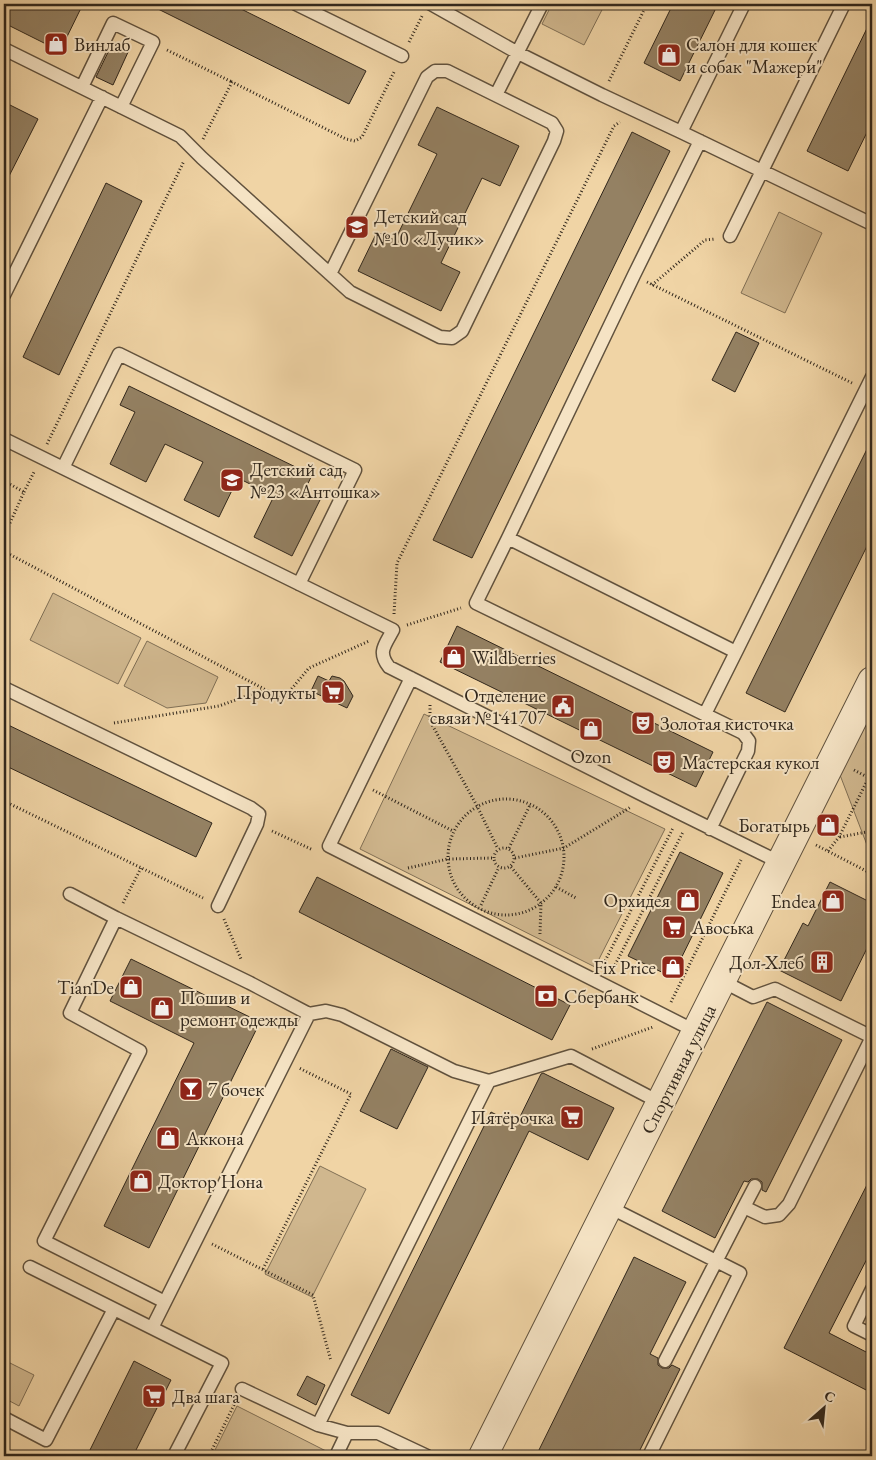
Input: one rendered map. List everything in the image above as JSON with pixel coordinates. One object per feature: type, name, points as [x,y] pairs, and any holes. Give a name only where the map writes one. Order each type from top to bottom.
[{"type":"street","name":"Спортивная улица","points":[[483,1456],[661,1103],[678,1022],[722,981],[872,681]]},
{"type":"lane","points":[[296,4],[402,56]]},
{"type":"lane","points":[[496,95],[542,4]]},
{"type":"lane","points":[[681,132],[744,4]]},
{"type":"lane","points":[[730,236],[844,4]]},
{"type":"lane","points":[[428,8],[602,96],[871,221]]},
{"type":"lane","points":[[82,88],[113,23],[153,42],[121,107]]},
{"type":"lane","points":[[4,49],[180,136],[192,148],[330,274],[350,292],[440,337],[452,338],[462,331],[554,141],[557,131],[552,123],[447,71],[435,71],[427,77],[330,274]]},
{"type":"lane","points":[[4,295],[102,97]]},
{"type":"lane","points":[[700,141],[476,603],[743,733],[749,741],[748,751],[710,829]]},
{"type":"lane","points":[[63,468],[119,354],[128,358],[355,470],[299,584]]},
{"type":"lane","points":[[705,714],[872,377]]},
{"type":"lane","points":[[4,439],[393,630],[382,651],[382,659],[389,666],[710,829],[781,863]]},
{"type":"lane","points":[[508,538],[736,652]]},
{"type":"lane","points":[[411,678],[328,846],[678,1022]]},
{"type":"lane","points":[[4,688],[251,808],[259,814],[257,824],[218,906]]},
{"type":"lane","points":[[70,894],[309,1014],[326,1011],[342,1015],[454,1071],[489,1081],[571,1056],[661,1103]]},
{"type":"lane","points":[[116,918],[70,1013],[140,1052],[44,1241],[166,1302]]},
{"type":"lane","points":[[722,981],[752,997],[775,989],[872,1037],[789,1204],[779,1215],[765,1217],[744,1207]]},
{"type":"lane","points":[[152,1328],[309,1014]]},
{"type":"lane","points":[[318,1425],[489,1081]]},
{"type":"lane","points":[[665,1361],[755,1186]]},
{"type":"lane","points":[[609,1207],[740,1274],[649,1456]]},
{"type":"lane","points":[[30,1267],[222,1363],[174,1456]]},
{"type":"lane","points":[[872,1289],[854,1326],[872,1335]]},
{"type":"lane","points":[[4,1418],[46,1440],[114,1309]]},
{"type":"lane","points":[[242,1390],[318,1425],[347,1433],[378,1433],[427,1456]]},
{"type":"lane","points":[[336,1456],[347,1433]]},
{"type":"path","points":[[602,96],[647,4]]},
{"type":"path","points":[[153,42],[346,139],[355,141],[362,137],[428,8]]},
{"type":"path","points":[[232,82],[201,144],[192,148],[24,492],[6,534],[4,546],[9,554],[283,699],[309,668],[393,630],[476,603]]},
{"type":"path","points":[[393,630],[397,563],[614,126],[638,113]]},
{"type":"path","points":[[652,284],[705,240],[730,236]]},
{"type":"path","points":[[634,275],[866,390]]},
{"type":"path","points":[[4,481],[24,492]]},
{"type":"path","points":[[430,688],[430,720],[477,806],[498,850]]},
{"type":"path","points":[[84,727],[219,706],[264,690]]},
{"type":"path","points":[[853,770],[869,778]]},
{"type":"path","points":[[828,851],[839,837],[872,771]]},
{"type":"path","points":[[359,783],[453,831]]},
{"type":"path","points":[[515,858],[564,848],[647,797]]},
{"type":"path","points":[[499,799],[520,800],[542,812],[559,832],[564,848],[563,866],[556,887],[547,898],[526,912],[511,915],[492,913],[479,909],[463,897],[458,890],[449,869],[449,845],[453,831],[460,821],[477,806],[499,799]]},
{"type":"path","points":[[4,801],[218,906],[250,983]]},
{"type":"path","points":[[509,848],[530,805]]},
{"type":"path","points":[[600,983],[653,891],[685,816]]},
{"type":"path","points":[[600,983],[685,816]]},
{"type":"path","points":[[257,824],[307,848]]},
{"type":"path","points":[[839,837],[872,831]]},
{"type":"path","points":[[809,841],[872,873]]},
{"type":"path","points":[[571,1056],[678,1022],[748,847]]},
{"type":"path","points":[[502,848],[509,848],[515,858],[511,866],[506,868],[499,867],[494,854],[502,848]]},
{"type":"path","points":[[383,873],[448,859],[494,858]]},
{"type":"path","points":[[511,866],[541,903],[540,953]]},
{"type":"path","points":[[479,909],[499,867]]},
{"type":"path","points":[[116,918],[141,868]]},
{"type":"path","points":[[556,887],[576,898]]},
{"type":"path","points":[[653,891],[659,894]]},
{"type":"path","points":[[263,1269],[351,1094],[285,1062]]},
{"type":"path","points":[[198,1237],[313,1295],[338,1385]]},
{"type":"path","points":[[209,1456],[242,1390]]},
{"type":"shaded area","points":[[552,4],[605,4],[584,45],[542,24]]},
{"type":"shaded area","points":[[779,212],[822,233],[785,313],[741,293]]},
{"type":"shaded area","points":[[53,593],[141,638],[118,684],[30,640]]},
{"type":"shaded area","points":[[147,641],[218,677],[206,703],[167,708],[124,686]]},
{"type":"shaded area","points":[[872,710],[872,858],[840,775]]},
{"type":"shaded area","points":[[424,714],[665,829],[595,967],[360,849]]},
{"type":"shaded area","points":[[320,1166],[366,1189],[312,1297],[265,1274]]},
{"type":"shaded area","points":[[4,1360],[34,1375],[19,1406],[4,1398]]},
{"type":"shaded area","points":[[237,1406],[326,1451],[324,1456],[212,1456]]},
{"type":"building","points":[[4,4],[83,4],[60,51],[4,23]]},
{"type":"building","points":[[148,4],[231,4],[366,71],[349,104]]},
{"type":"building","points":[[673,4],[718,4],[680,81],[644,63]]},
{"type":"building","points":[[872,18],[872,122],[848,171],[807,151]]},
{"type":"building","points":[[113,42],[129,50],[113,85],[96,77]]},
{"type":"building","points":[[4,102],[38,119],[4,186]]},
{"type":"building","points":[[437,107],[519,146],[500,186],[482,178],[441,263],[460,272],[441,311],[358,271],[377,232],[395,240],[437,154],[418,145]]},
{"type":"building","points":[[632,132],[670,151],[472,558],[433,540]]},
{"type":"building","points":[[106,183],[142,201],[59,375],[23,357]]},
{"type":"building","points":[[736,332],[759,343],[735,392],[712,380]]},
{"type":"building","points":[[129,386],[312,475],[304,492],[320,500],[292,556],[254,537],[274,496],[238,478],[219,517],[184,500],[203,462],[165,444],[146,482],[110,464],[135,412],[120,405]]},
{"type":"building","points":[[872,439],[872,536],[785,712],[746,693]]},
{"type":"building","points":[[457,626],[713,752],[696,787],[440,662]]},
{"type":"building","name":"Продукты","points":[[318,676],[329,681],[332,676],[344,681],[353,696],[347,708],[311,691]]},
{"type":"building","points":[[4,723],[212,823],[196,857],[4,765]]},
{"type":"building","points":[[680,852],[723,873],[672,977],[628,956]]},
{"type":"building","points":[[317,877],[570,1005],[552,1040],[299,912]]},
{"type":"building","points":[[830,882],[872,903],[872,938],[841,1001],[779,970],[803,923],[808,926]]},
{"type":"building","points":[[131,959],[260,1022],[149,1248],[104,1226],[194,1043],[110,1001]]},
{"type":"building","points":[[767,1002],[842,1040],[766,1192],[762,1190],[762,1182],[758,1179],[751,1179],[748,1182],[744,1181],[715,1238],[662,1211]]},
{"type":"building","points":[[391,1049],[428,1067],[397,1129],[360,1111]]},
{"type":"building","points":[[543,1073],[614,1108],[588,1160],[529,1131],[389,1414],[351,1395],[491,1112],[516,1125]]},
{"type":"building","points":[[872,1175],[872,1249],[829,1333],[872,1355],[872,1393],[784,1348]]},
{"type":"building","points":[[634,1257],[686,1282],[650,1354],[658,1358],[658,1365],[662,1368],[669,1368],[672,1365],[680,1369],[637,1456],[536,1456]]},
{"type":"building","points":[[134,1361],[171,1380],[133,1456],[87,1456]]},
{"type":"building","points":[[307,1376],[325,1385],[316,1405],[297,1395]]},
{"type":"place","name":"Винлаб","points":[[56,44]]},
{"type":"place","name":"Салон для кошек и собак \"Мажери\"","points":[[669,55]]},
{"type":"place","name":"Детский сад №10 «Лучик»","points":[[357,227]]},
{"type":"place","name":"Детский сад №23 «Антошка»","points":[[232,480]]},
{"type":"place","name":"Wildberries","points":[[454,657]]},
{"type":"place","name":"Продукты","points":[[333,692]]},
{"type":"place","name":"Отделение связи №141707","points":[[563,706]]},
{"type":"place","name":"Золотая кисточка","points":[[643,723]]},
{"type":"place","name":"Ozon","points":[[591,729]]},
{"type":"place","name":"Мастерская кукол","points":[[664,762]]},
{"type":"place","name":"Богатырь","points":[[828,825]]},
{"type":"place","name":"Орхидея","points":[[688,900]]},
{"type":"place","name":"Endea","points":[[833,901]]},
{"type":"place","name":"Авоська","points":[[674,927]]},
{"type":"place","name":"Дол-Хлеб","points":[[822,962]]},
{"type":"place","name":"Fix Price","points":[[673,967]]},
{"type":"place","name":"TianDe","points":[[131,987]]},
{"type":"place","name":"Сбербанк","points":[[546,996]]},
{"type":"place","name":"Пошив и ремонт одежды","points":[[162,1008]]},
{"type":"place","name":"7 бочек","points":[[191,1089]]},
{"type":"place","name":"Пятёрочка","points":[[572,1117]]},
{"type":"place","name":"Аккона","points":[[168,1138]]},
{"type":"place","name":"Доктор Нона","points":[[141,1181]]},
{"type":"place","name":"Два шага","points":[[154,1396]]}]
